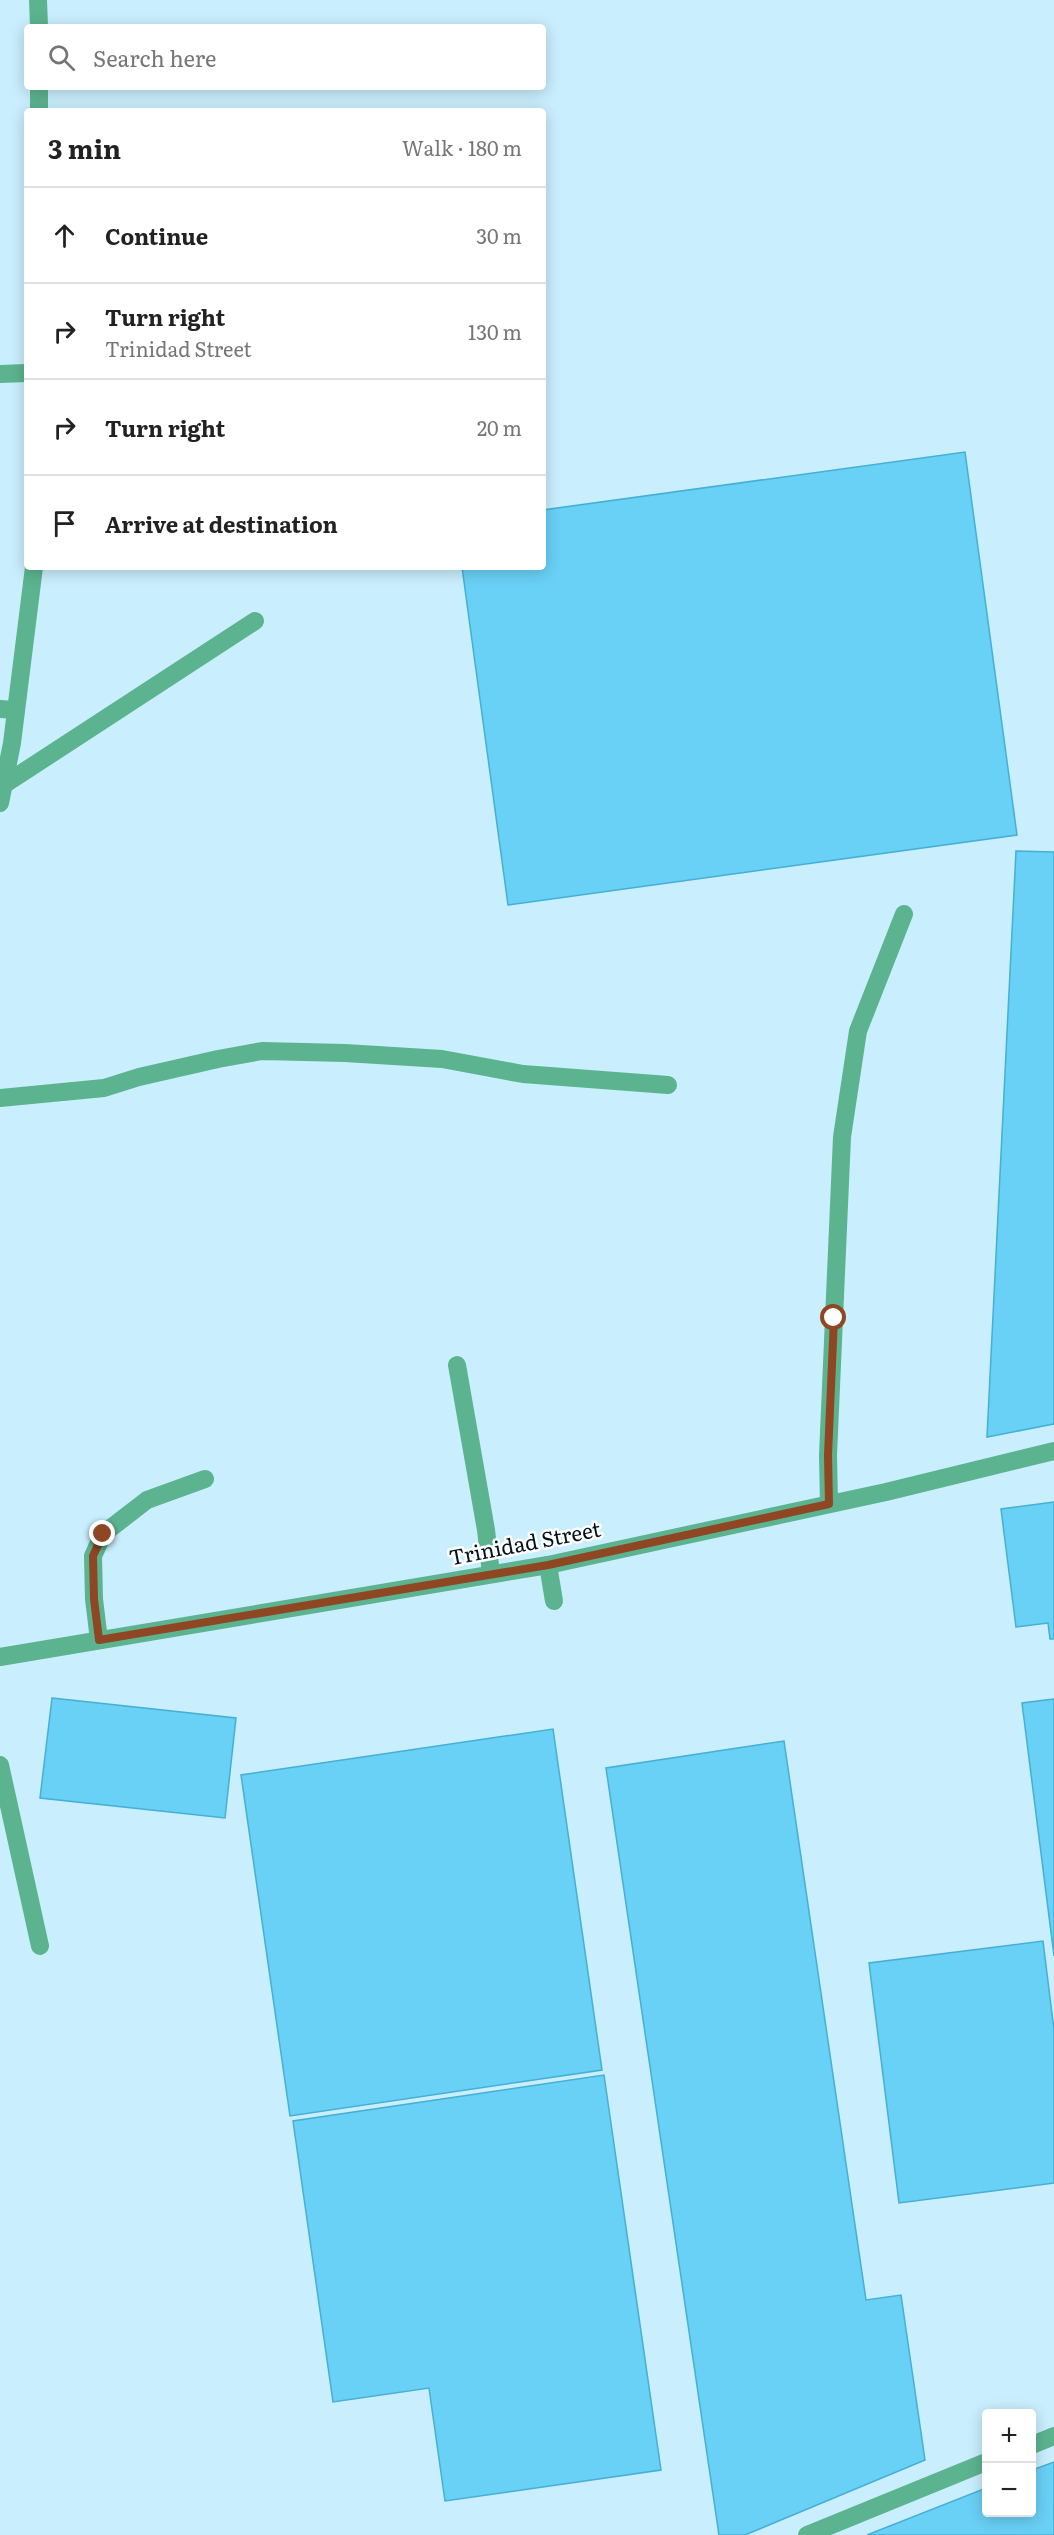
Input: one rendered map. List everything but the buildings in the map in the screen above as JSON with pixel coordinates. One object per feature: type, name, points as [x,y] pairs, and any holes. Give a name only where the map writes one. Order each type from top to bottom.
[{"type":"street","points":[[39,0],[39,24]]},
{"type":"street","points":[[39,90],[39,108]]},
{"type":"street","points":[[0,375],[24,373]]},
{"type":"street","points":[[0,803],[5,784],[8,710],[33,570]]},
{"type":"street","points":[[5,784],[255,621]]},
{"type":"street","points":[[829,1504],[828,1455],[842,1137],[858,1031],[904,914]]},
{"type":"street","points":[[0,1098],[104,1088],[139,1077],[262,1051],[442,1059],[523,1074],[668,1085]]},
{"type":"street","points":[[457,1365],[486,1530],[491,1574]]},
{"type":"street","name":"Trinidad Street","points":[[0,1657],[548,1565],[829,1504],[1054,1451]]},
{"type":"street","points":[[99,1640],[94,1599],[93,1556],[103,1534],[147,1500],[205,1479]]},
{"type":"street","points":[[548,1565],[554,1601]]},
{"type":"street","points":[[0,1765],[40,1946]]},
{"type":"street","points":[[1036,2443],[1054,2436]]},
{"type":"street","points":[[807,2535],[982,2465]]},
{"type":"route","points":[[103,1534],[93,1556],[94,1599],[99,1640],[548,1565],[829,1504],[828,1455],[834,1318]]}]
